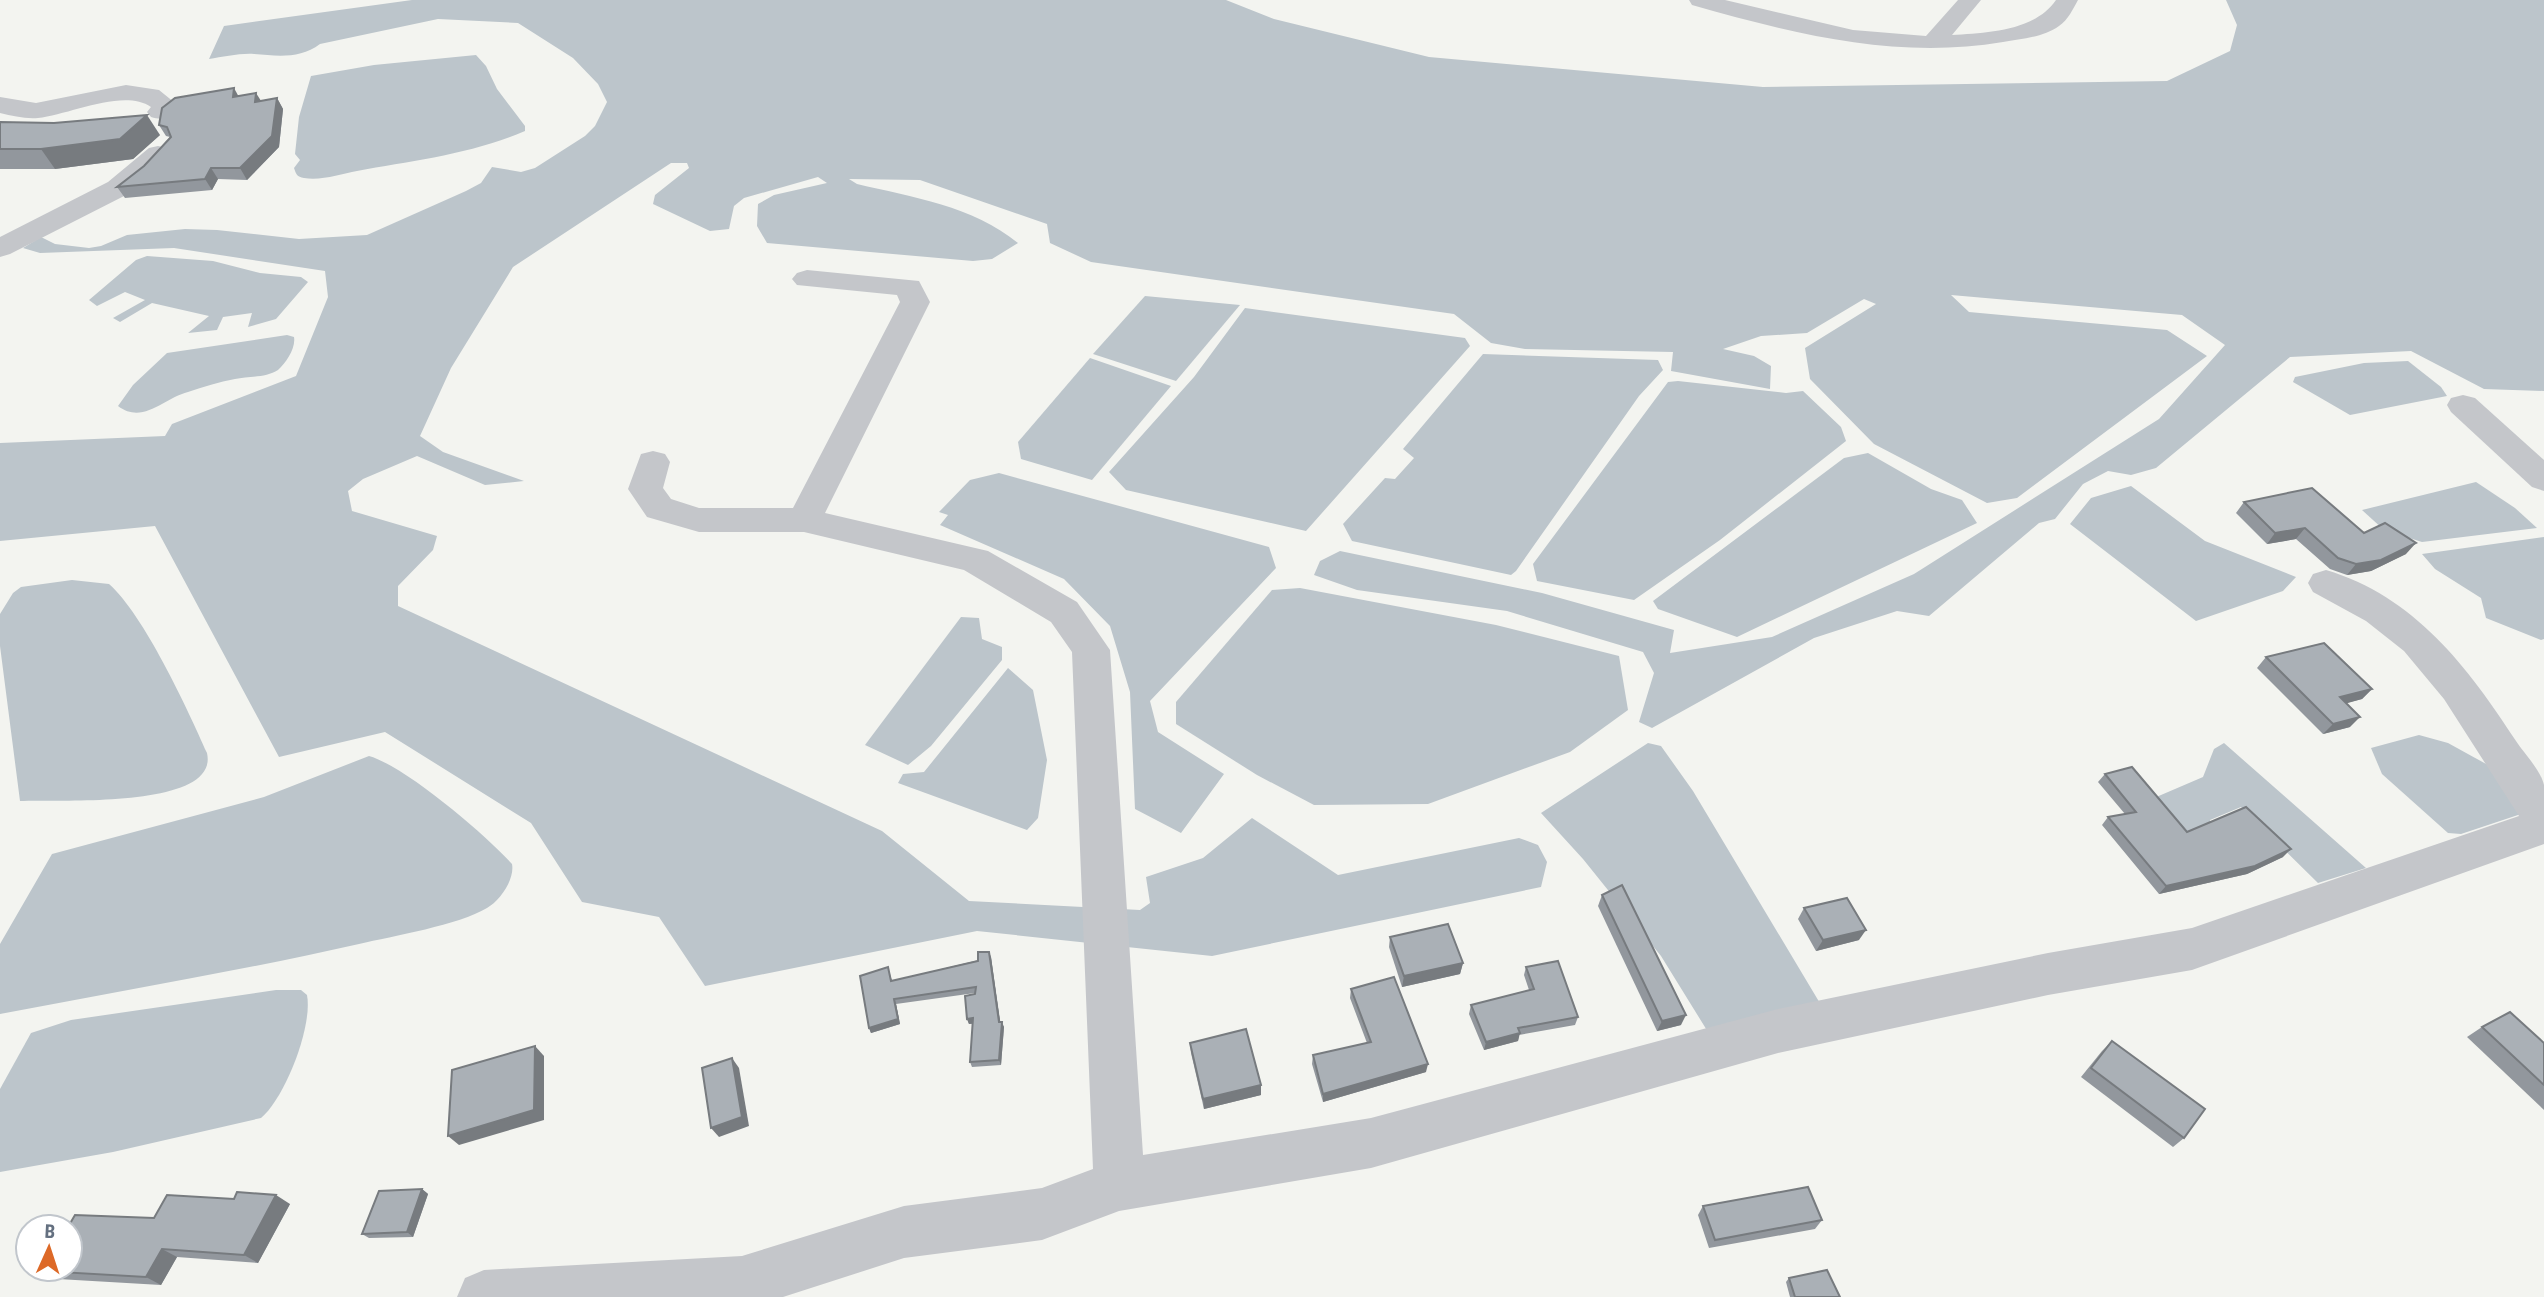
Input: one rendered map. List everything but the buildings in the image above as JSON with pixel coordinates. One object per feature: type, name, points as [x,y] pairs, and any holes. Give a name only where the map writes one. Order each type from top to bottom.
[{"type":"street","points":[[1700,0],[1739,5],[1815,32],[1874,40],[1931,43],[1988,40],[2022,32],[2053,19],[2067,0]]},
{"type":"street","points":[[1931,43],[1970,0]]},
{"type":"street","points":[[0,105],[23,111],[39,111],[103,97],[144,94],[167,107],[160,112]]},
{"type":"street","points":[[0,248],[118,188],[155,158],[163,146]]},
{"type":"street","points":[[804,520],[915,302],[908,287],[807,279]]},
{"type":"street","points":[[2463,405],[2544,479]]},
{"type":"street","points":[[653,462],[645,489],[659,508],[699,520],[804,520],[975,560],[1064,612],[1091,650],[1119,1185]]},
{"type":"street","points":[[2326,583],[2378,609],[2427,651],[2456,688],[2544,819]]},
{"type":"street","points":[[484,1297],[741,1283],[904,1232],[1042,1214],[1119,1185],[1371,1143],[1778,1031],[2048,974],[2192,949],[2544,826]]},
{"type":"shaded area","points":[[412,0],[1226,0],[1274,19],[1429,57],[1763,87],[2167,81],[2230,51],[2237,25],[2226,0],[2544,0],[2544,391],[2484,389],[2411,351],[2290,357],[2156,468],[2131,475],[2108,471],[2083,484],[2055,519],[2039,523],[1929,616],[1897,611],[1814,638],[1652,728],[1639,722],[1654,673],[1643,652],[1507,611],[1357,590],[1314,575],[1320,561],[1340,551],[1542,593],[1674,630],[1670,653],[1772,637],[1914,574],[2159,419],[2225,345],[2182,315],[1951,295],[1969,312],[2167,330],[2207,356],[2017,498],[1987,503],[1874,444],[1810,379],[1805,348],[1876,304],[1864,299],[1807,333],[1761,336],[1723,349],[1754,356],[1771,366],[1770,389],[1671,371],[1673,352],[1525,349],[1491,343],[1454,314],[1091,262],[1050,243],[1047,224],[920,180],[849,179],[857,184],[941,204],[982,220],[1018,243],[992,259],[973,261],[767,243],[757,226],[758,204],[774,195],[827,183],[818,177],[744,198],[734,206],[729,229],[710,231],[653,204],[655,195],[689,168],[687,163],[671,163],[513,267],[451,368],[420,436],[443,452],[524,481],[485,485],[417,456],[363,479],[348,491],[352,511],[437,536],[433,550],[398,586],[398,606],[882,831],[969,901],[1140,910],[1150,903],[1146,877],[1203,858],[1252,818],[1338,875],[1519,838],[1538,845],[1547,862],[1541,887],[1212,956],[977,931],[705,986],[659,917],[582,902],[531,823],[385,732],[279,757],[155,526],[0,541],[0,443],[165,436],[172,424],[296,376],[328,297],[325,271],[174,248],[40,253],[23,248],[41,237],[55,244],[89,248],[127,235],[185,229],[299,239],[367,235],[481,183],[492,167],[521,172],[535,168],[585,136],[595,126],[607,102],[598,84],[573,58],[518,23],[438,19],[320,44],[297,54],[243,54],[209,59],[224,26]]},
{"type":"shaded area","points":[[476,55],[525,126],[525,131],[485,146],[331,177],[311,179],[296,174],[294,168],[300,160],[295,154],[299,117],[311,76],[374,65]]},
{"type":"shaded area","points":[[147,256],[213,261],[260,273],[301,277],[308,282],[276,319],[248,327],[252,313],[223,317],[217,330],[188,333],[209,316],[152,303],[120,322],[113,318],[145,300],[125,292],[97,306],[89,300],[136,260]]},
{"type":"shaded area","points":[[1145,296],[1240,305],[1176,381],[1093,354]]},
{"type":"shaded area","points":[[1245,308],[1465,338],[1470,346],[1306,531],[1126,490],[1109,472],[1194,377]]},
{"type":"shaded area","points":[[287,335],[294,337],[292,350],[284,363],[273,373],[205,386],[145,412],[127,411],[118,406],[133,385],[167,353]]},
{"type":"shaded area","points":[[1483,354],[1658,360],[1663,370],[1639,396],[1511,575],[1352,541],[1343,524],[1385,478],[1395,479],[1414,458],[1403,449]]},
{"type":"shaded area","points":[[1090,358],[1171,386],[1092,480],[1021,459],[1018,442]]},
{"type":"shaded area","points":[[2408,361],[2441,387],[2447,396],[2350,415],[2293,382],[2295,377],[2364,363]]},
{"type":"shaded area","points":[[1668,382],[1786,393],[1803,391],[1841,427],[1846,441],[1720,540],[1634,600],[1537,581],[1533,564]]},
{"type":"shaded area","points":[[1868,453],[1931,489],[1962,500],[1977,523],[1737,637],[1658,609],[1653,601],[1844,458]]},
{"type":"shaded area","points":[[999,473],[1269,547],[1276,568],[1150,701],[1158,732],[1224,774],[1181,833],[1135,809],[1130,692],[1110,626],[1064,579],[940,525],[948,515],[939,512],[970,480]]},
{"type":"shaded area","points":[[2476,482],[2515,508],[2537,528],[2422,542],[2384,530],[2362,510]]},
{"type":"shaded area","points":[[2131,486],[2205,541],[2296,577],[2283,591],[2196,621],[2070,524],[2091,498]]},
{"type":"shaded area","points":[[2544,537],[2544,639],[2541,640],[2486,618],[2481,598],[2435,569],[2422,554]]},
{"type":"shaded area","points":[[72,580],[109,584],[150,639],[207,753],[204,771],[188,784],[163,793],[132,798],[20,801],[0,646],[0,614],[13,593],[21,587]]},
{"type":"shaded area","points":[[1300,588],[1496,625],[1619,656],[1628,710],[1570,752],[1428,804],[1314,805],[1257,775],[1176,724],[1176,702],[1272,590]]},
{"type":"shaded area","points":[[961,617],[979,618],[982,639],[1002,647],[1002,660],[931,746],[908,765],[865,745]]},
{"type":"shaded area","points":[[1008,668],[1033,690],[1047,760],[1038,818],[1027,830],[898,783],[903,774],[924,772]]},
{"type":"shaded area","points":[[2419,735],[2448,743],[2497,770],[2521,814],[2461,834],[2448,833],[2382,774],[2371,748]]},
{"type":"shaded area","points":[[1648,743],[1661,746],[1693,791],[1824,1010],[1708,1032],[1661,956],[1583,859],[1541,813]]},
{"type":"shaded area","points":[[2224,743],[2366,868],[2318,883],[2241,807],[2210,820],[2211,826],[2186,840],[2154,798],[2203,777],[2214,749]]},
{"type":"shaded area","points":[[369,756],[384,762],[423,787],[484,836],[512,864],[509,883],[492,905],[460,920],[407,934],[0,1014],[0,944],[52,854],[264,797]]},
{"type":"shaded area","points":[[276,990],[301,990],[307,995],[308,1008],[301,1042],[288,1078],[261,1118],[113,1152],[0,1172],[0,1089],[31,1033],[71,1020]]}]
